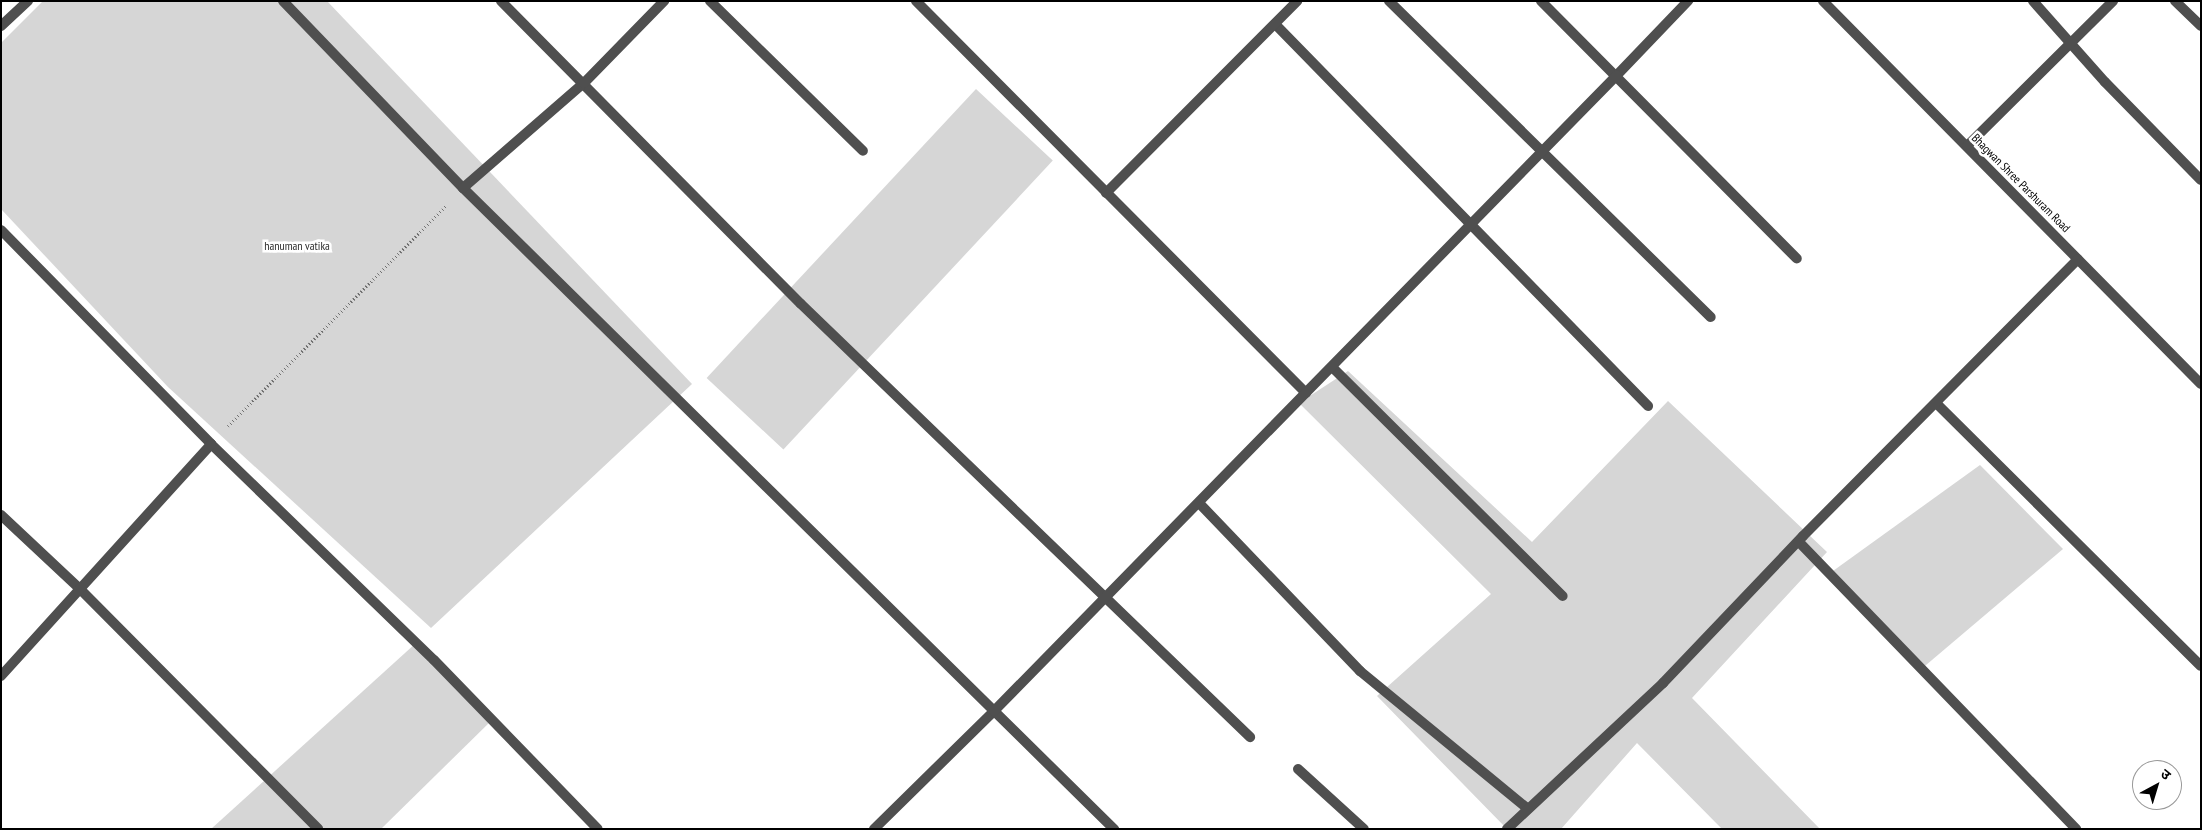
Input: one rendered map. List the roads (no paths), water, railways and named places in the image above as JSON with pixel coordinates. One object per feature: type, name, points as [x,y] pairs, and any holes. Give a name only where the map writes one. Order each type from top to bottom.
[{"type":"street","points":[[1,26],[28,1]]},
{"type":"street","points":[[283,1],[463,188],[1114,829]]},
{"type":"street","points":[[501,1],[802,304],[1250,737]]},
{"type":"street","points":[[463,188],[584,83],[664,1]]},
{"type":"street","points":[[710,1],[863,152]]},
{"type":"street","points":[[916,1],[1306,393]]},
{"type":"street","points":[[1106,193],[1297,1]]},
{"type":"street","points":[[1389,1],[1540,153],[1711,317]]},
{"type":"street","points":[[1541,1],[1617,75],[1797,259]]},
{"type":"street","points":[[874,829],[1106,598],[1688,1]]},
{"type":"street","name":"Bhagwan Shree Parshuram Road","points":[[1823,1],[2201,384]]},
{"type":"street","points":[[2033,1],[2201,180]]},
{"type":"street","points":[[1966,146],[2113,1]]},
{"type":"street","points":[[2175,1],[2201,26]]},
{"type":"street","points":[[1274,24],[1648,406]]},
{"type":"street","points":[[1,230],[211,444],[428,654],[598,829]]},
{"type":"street","points":[[1507,829],[1663,683],[2078,259]]},
{"type":"street","points":[[1332,366],[1563,596]]},
{"type":"street","points":[[1936,403],[2201,666]]},
{"type":"street","points":[[1,676],[211,444]]},
{"type":"street","points":[[1199,503],[1360,672],[1528,809]]},
{"type":"street","points":[[1,515],[80,589],[318,829]]},
{"type":"street","points":[[1799,542],[2076,829]]},
{"type":"street","points":[[1298,770],[1364,829]]},
{"type":"park label","name":"hanuman vatika","points":[[297,246]]}]
